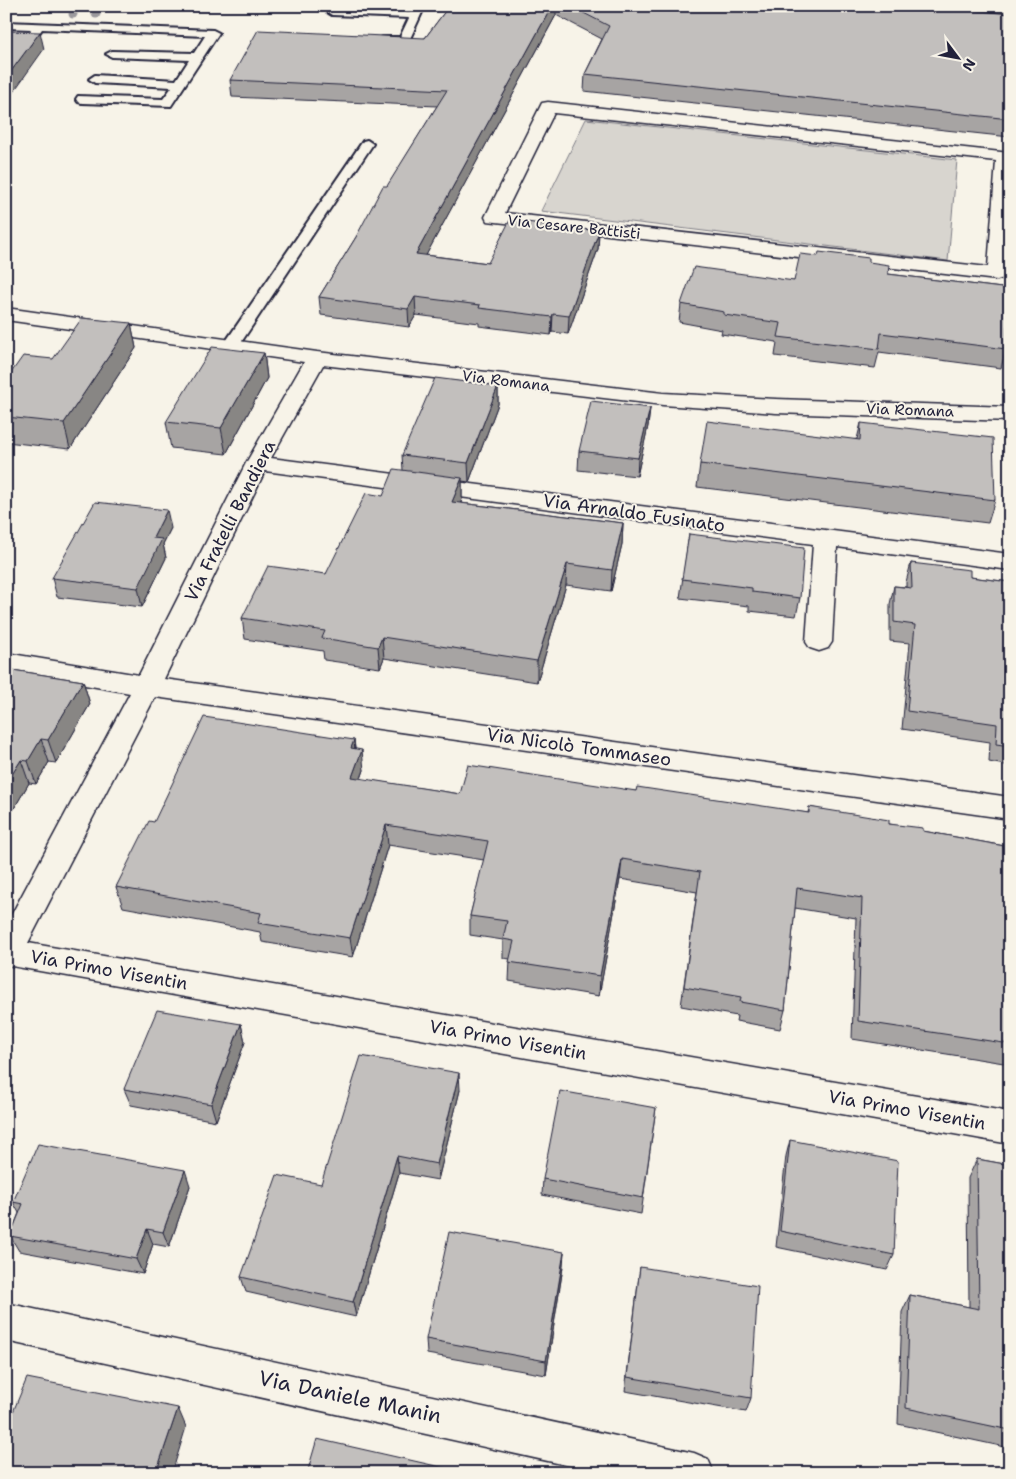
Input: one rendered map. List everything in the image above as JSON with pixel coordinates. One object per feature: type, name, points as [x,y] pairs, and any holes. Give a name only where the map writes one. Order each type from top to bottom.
[{"type":"street","name":"Via Cesare Battisti","points":[[548,107],[1007,158],[997,274],[494,218],[548,107]]},
{"type":"street","name":"Via Romana","points":[[6,314],[317,358],[663,398],[776,406],[1010,414]]},
{"type":"street","name":"Via Fratelli Bandiera","points":[[7,952],[147,686],[258,463],[317,358]]},
{"type":"street","name":"Via Arnaldo Fusinato","points":[[258,463],[1010,562]]},
{"type":"street","points":[[819,642],[825,538]]},
{"type":"street","points":[[6,662],[147,686]]},
{"type":"street","name":"Via Nicolò Tommaseo","points":[[147,686],[1010,808]]},
{"type":"street","name":"Via Primo Visentin","points":[[7,952],[1010,1128]]},
{"type":"street","name":"Via Daniele Manin","points":[[6,1322],[694,1473]]},
{"type":"lane","points":[[332,12],[418,11],[404,41],[368,39]]},
{"type":"lane","points":[[6,25],[213,32],[167,103],[82,99]]},
{"type":"lane","points":[[6,40],[28,41],[39,26]]},
{"type":"lane","points":[[112,54],[197,57]]},
{"type":"lane","points":[[95,79],[180,84]]},
{"type":"lane","points":[[230,346],[368,144]]},
{"type":"shaded area","points":[[586,119],[957,160],[948,261],[541,211]]},
{"type":"building","points":[[449,6],[552,6],[416,254],[488,263],[510,220],[599,231],[569,316],[553,314],[552,317],[479,308],[480,305],[415,297],[408,309],[319,297],[356,237],[383,186],[387,186],[447,90],[230,80],[258,30],[425,38]]},
{"type":"building","points":[[570,6],[930,6],[1010,14],[1010,119],[585,74],[609,26]]},
{"type":"building","points":[[6,31],[40,32],[6,78]]},
{"type":"building","points":[[819,252],[869,258],[869,262],[889,265],[888,274],[1010,289],[1010,326],[1007,326],[1006,349],[881,333],[879,349],[778,337],[781,323],[724,315],[724,312],[681,304],[694,267],[794,281],[800,254],[818,256]]},
{"type":"building","points":[[82,318],[131,323],[64,423],[6,417],[6,380],[23,356],[53,359]]},
{"type":"building","points":[[212,347],[264,353],[221,428],[166,422]]},
{"type":"building","points":[[435,378],[498,386],[468,463],[402,455]]},
{"type":"building","points":[[591,401],[650,408],[638,458],[579,451]]},
{"type":"building","points":[[707,421],[860,440],[861,423],[993,438],[995,500],[700,464]]},
{"type":"building","points":[[394,469],[462,478],[452,502],[623,523],[612,570],[567,564],[537,661],[382,637],[378,647],[322,638],[325,631],[242,618],[268,566],[326,574],[366,493],[383,496]]},
{"type":"building","points":[[95,502],[167,510],[153,538],[162,539],[138,588],[52,578]]},
{"type":"building","points":[[689,534],[804,548],[800,598],[752,592],[752,588],[682,579]]},
{"type":"building","points":[[911,563],[970,570],[970,577],[1010,582],[1010,746],[996,744],[997,724],[907,711],[915,625],[894,622],[894,586],[912,588]]},
{"type":"building","points":[[6,669],[83,681],[48,740],[41,739],[28,761],[21,760],[6,784]]},
{"type":"building","points":[[204,717],[354,740],[351,748],[362,750],[352,777],[460,794],[468,765],[636,791],[637,787],[809,813],[809,807],[889,820],[889,824],[923,828],[923,831],[1010,847],[1010,1044],[858,1021],[862,898],[797,888],[785,1010],[740,1002],[741,997],[684,987],[700,872],[622,859],[600,976],[509,962],[514,941],[503,939],[507,921],[470,916],[488,841],[386,825],[350,938],[258,923],[261,913],[116,887],[149,821],[154,822]]},
{"type":"building","points":[[157,1010],[241,1024],[211,1104],[124,1089]]},
{"type":"building","points":[[361,1056],[459,1073],[437,1164],[397,1156],[353,1302],[241,1277],[277,1175],[321,1184]]},
{"type":"building","points":[[560,1091],[656,1108],[643,1198],[543,1179]]},
{"type":"building","points":[[790,1140],[898,1161],[894,1255],[780,1231]]},
{"type":"building","points":[[38,1144],[185,1170],[163,1232],[147,1229],[136,1259],[10,1236],[23,1204],[13,1202]]},
{"type":"building","points":[[977,1159],[1010,1165],[1010,1430],[906,1408],[910,1295],[979,1309]]},
{"type":"building","points":[[449,1232],[564,1252],[546,1361],[426,1339]]},
{"type":"building","points":[[640,1267],[758,1286],[751,1398],[627,1377]]},
{"type":"building","points":[[27,1378],[178,1408],[156,1473],[6,1473],[6,1429]]},
{"type":"building","points":[[317,1439],[445,1468],[444,1473],[307,1473]]}]
